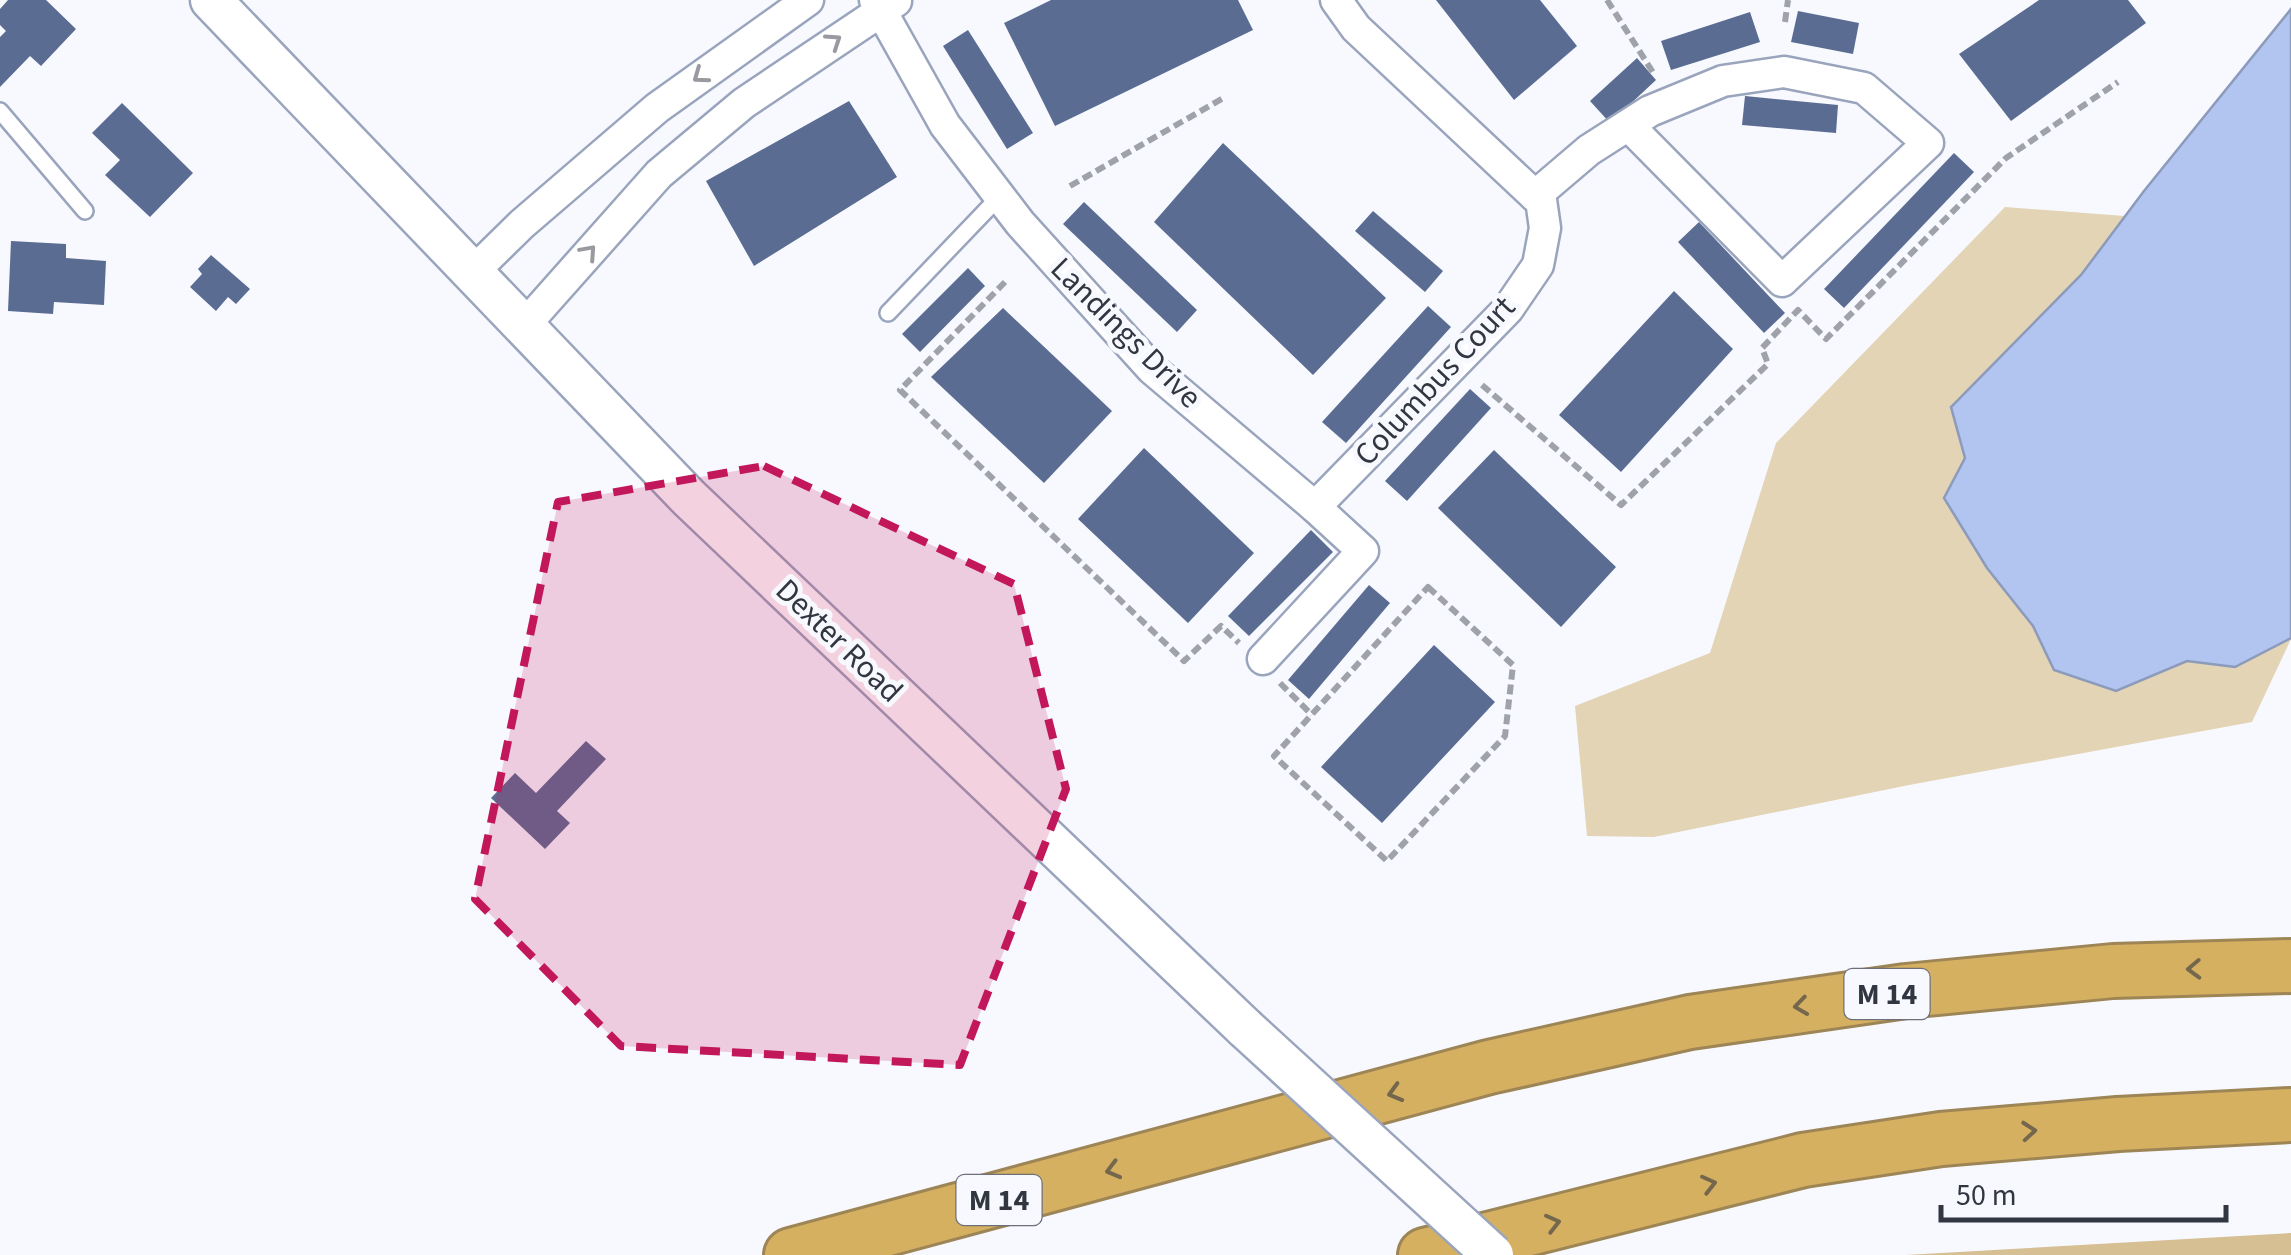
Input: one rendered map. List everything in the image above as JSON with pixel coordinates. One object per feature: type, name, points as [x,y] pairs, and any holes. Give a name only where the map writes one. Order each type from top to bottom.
[{"type":"highway","name":"M 14","points":[[790,1255],[1489,1068],[1690,1022],[1906,992],[2113,971],[2291,966]]},
{"type":"highway","points":[[1424,1255],[1803,1160],[1941,1138],[2291,1115]]},
{"type":"main road","name":"Dexter Road","points":[[212,0],[690,498],[1245,1028],[1492,1255]]},
{"type":"street","points":[[473,272],[522,224],[657,108],[808,0]]},
{"type":"street","points":[[1336,0],[1356,28],[1535,196],[1589,150],[1650,110],[1722,80],[1784,72],[1864,88],[1928,143],[1782,280],[1628,125]]},
{"type":"street","points":[[524,326],[659,174],[744,102],[884,3]]},
{"type":"street","name":"Landings Drive","points":[[884,3],[945,125],[1000,197],[1152,369],[1363,551],[1261,662]]},
{"type":"street","points":[[657,108],[690,148]]},
{"type":"street","name":"Columbus Court","points":[[1316,507],[1508,310],[1538,265],[1545,228],[1540,193],[1535,196]]},
{"type":"lane","points":[[0,111],[85,211]]},
{"type":"lane","points":[[888,313],[1000,197]]},
{"type":"path","points":[[1607,0],[1654,74]]},
{"type":"path","points":[[1785,22],[1788,0]]},
{"type":"path","points":[[1482,385],[1621,506],[1768,364],[1762,348],[1798,310],[1826,339],[2006,158],[2118,82]]},
{"type":"path","points":[[1070,186],[1225,97]]},
{"type":"path","points":[[1005,282],[900,390],[1184,661],[1221,626],[1312,714]]},
{"type":"path","points":[[1428,587],[1514,665],[1505,736],[1387,861],[1274,756],[1312,714],[1428,587]]},
{"type":"highlighted area","points":[[764,466],[1014,584],[1066,789],[960,1065],[621,1046],[475,899],[558,502]]},
{"type":"shaded area","points":[[2005,207],[2125,216],[2029,354],[1944,498],[1987,568],[2033,626],[2054,670],[2116,691],[2187,660],[2235,667],[2291,639],[2252,722],[1654,837],[1587,836],[1575,706],[1710,653],[1776,443]]},
{"type":"shaded area","points":[[2291,1233],[2291,1255],[1906,1255]]},
{"type":"water","points":[[2291,9],[2291,638],[2235,667],[2187,661],[2116,691],[2054,670],[2033,626],[1987,568],[1944,498],[1965,458],[1951,407],[2081,275]]},
{"type":"building","points":[[8,0],[46,0],[76,29],[41,66],[30,56],[0,87],[0,37],[6,31],[0,25],[0,9]]},
{"type":"building","points":[[1051,0],[1238,0],[1253,30],[1055,126],[1004,23]]},
{"type":"building","points":[[1436,0],[1540,0],[1577,46],[1514,100]]},
{"type":"building","points":[[2039,0],[2128,0],[2146,23],[2011,121],[1959,54]]},
{"type":"building","points":[[1798,11],[1859,23],[1853,54],[1791,42]]},
{"type":"building","points":[[1750,12],[1760,42],[1671,70],[1661,41]]},
{"type":"building","points":[[968,30],[1033,133],[1007,149],[943,46]]},
{"type":"building","points":[[1637,58],[1656,80],[1610,123],[1590,101]]},
{"type":"building","points":[[1745,96],[1838,105],[1836,133],[1742,125]]},
{"type":"building","points":[[849,101],[897,177],[754,266],[706,181]]},
{"type":"building","points":[[122,103],[193,173],[150,217],[105,175],[120,160],[92,133]]},
{"type":"building","points":[[1223,143],[1386,298],[1313,375],[1154,222]]},
{"type":"building","points":[[1954,153],[1974,172],[1844,308],[1824,289]]},
{"type":"building","points":[[1084,202],[1197,310],[1177,332],[1063,224]]},
{"type":"building","points":[[1373,211],[1443,271],[1425,292],[1355,231]]},
{"type":"building","points":[[1699,222],[1785,313],[1764,333],[1678,242]]},
{"type":"building","points":[[11,241],[66,244],[66,258],[106,261],[104,305],[54,302],[53,314],[8,311]]},
{"type":"building","points":[[211,255],[250,289],[236,304],[228,297],[216,311],[190,287],[202,274],[198,269]]},
{"type":"building","points":[[968,268],[985,286],[920,352],[902,334]]},
{"type":"building","points":[[1674,291],[1733,349],[1621,472],[1559,415]]},
{"type":"building","points":[[1428,306],[1451,327],[1346,443],[1322,422]]},
{"type":"building","points":[[1003,308],[1112,411],[1044,483],[931,377]]},
{"type":"building","points":[[1470,389],[1491,408],[1407,501],[1385,481]]},
{"type":"building","points":[[1144,448],[1254,553],[1188,623],[1078,519]]},
{"type":"building","points":[[1494,450],[1616,567],[1561,627],[1438,508]]},
{"type":"building","points":[[1311,530],[1333,552],[1249,636],[1228,616]]},
{"type":"building","points":[[1369,585],[1390,603],[1309,699],[1288,680]]},
{"type":"building","points":[[1434,645],[1495,702],[1382,823],[1321,767]]},
{"type":"building","points":[[586,741],[606,759],[557,811],[570,823],[545,849],[491,798],[515,773],[536,793]]}]
